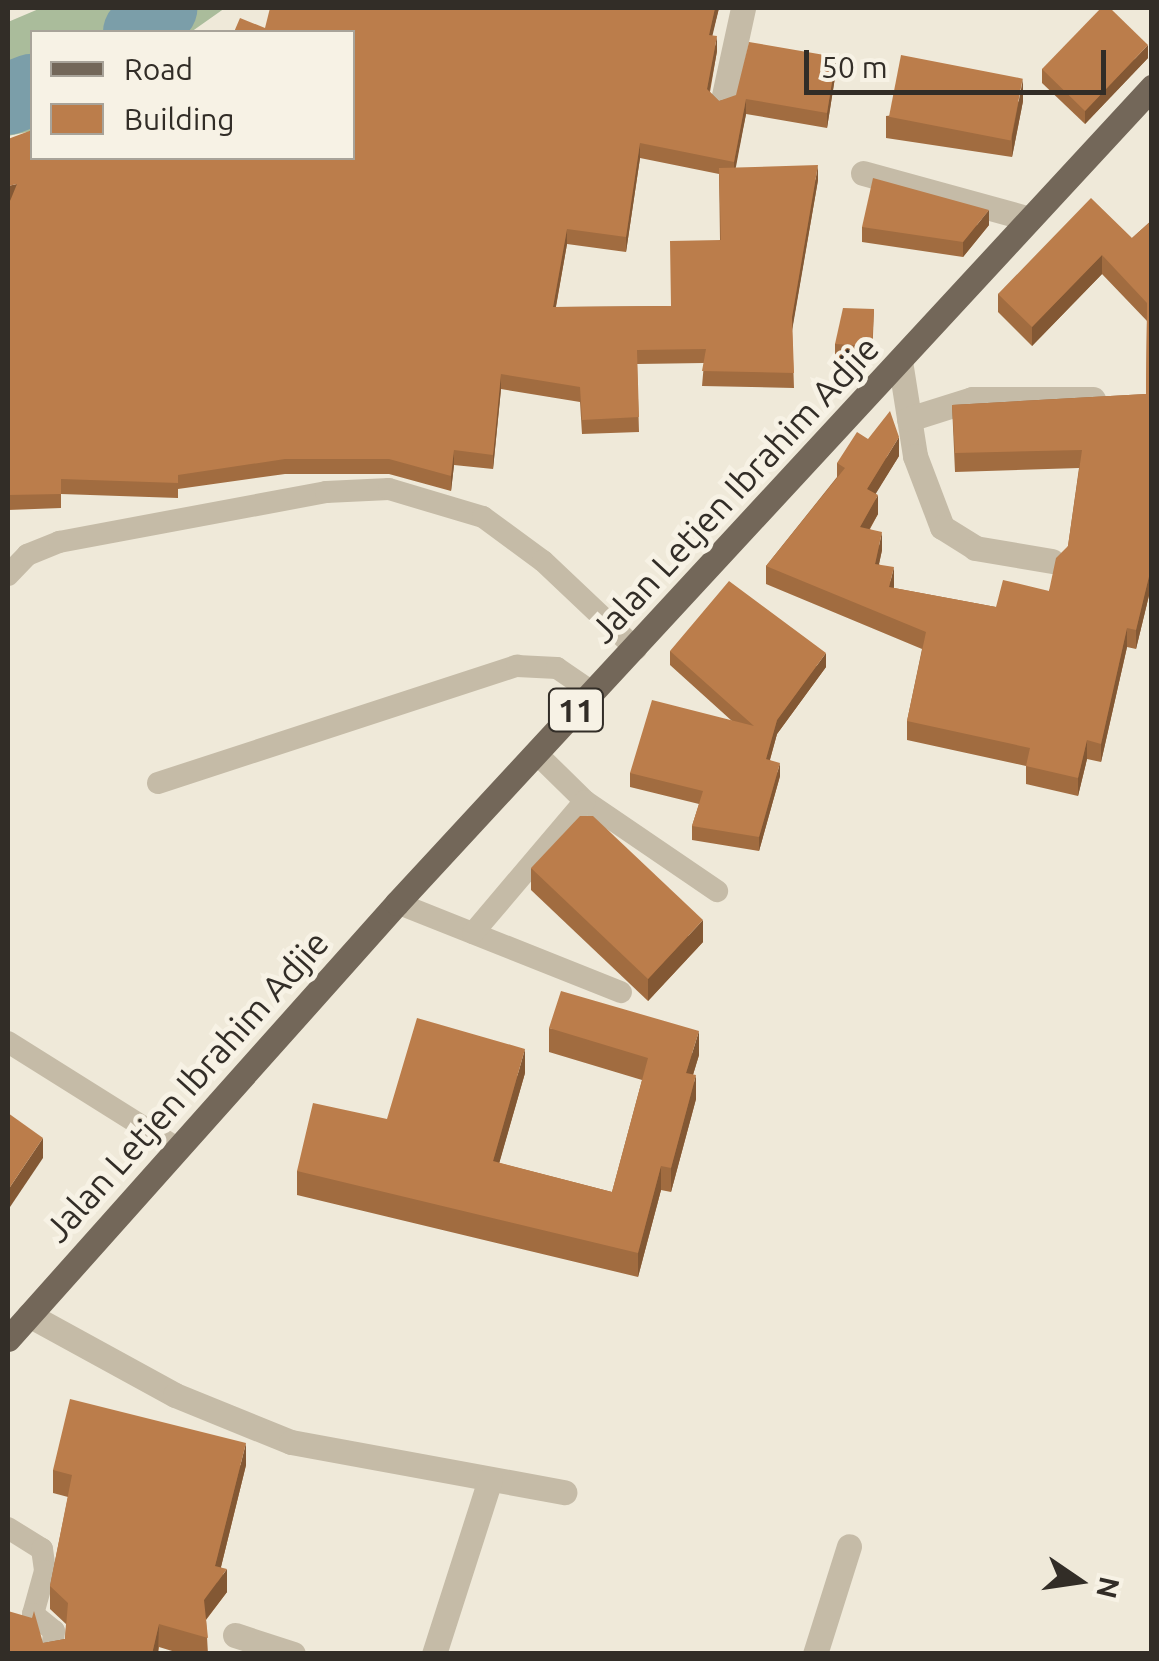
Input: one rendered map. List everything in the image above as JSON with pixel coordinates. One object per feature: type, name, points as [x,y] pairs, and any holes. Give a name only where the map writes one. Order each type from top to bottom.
[{"type":"main road","name":"Jalan Letjen Ibrahim Adjie","points":[[8,1339],[396,904],[1152,87]]},
{"type":"street","points":[[722,100],[743,8]]},
{"type":"street","points":[[863,173],[1030,219]]},
{"type":"street","points":[[900,360],[928,501],[942,527],[975,548],[1052,561]]},
{"type":"street","points":[[909,419],[972,399],[1123,400]]},
{"type":"street","points":[[29,1315],[174,1396],[256,1429],[490,1480],[564,1492]]},
{"type":"street","points":[[434,1654],[490,1480]]},
{"type":"street","points":[[815,1654],[849,1546]]},
{"type":"street","points":[[235,1635],[293,1654]]},
{"type":"lane","points":[[8,575],[27,555],[59,542],[340,490],[389,489],[483,517],[543,561],[636,649]]},
{"type":"lane","points":[[158,783],[517,666],[557,668],[592,692]]},
{"type":"lane","points":[[536,752],[586,801],[717,891]]},
{"type":"lane","points":[[473,934],[586,801]]},
{"type":"lane","points":[[396,904],[621,992]]},
{"type":"lane","points":[[8,1042],[177,1148]]},
{"type":"lane","points":[[8,1528],[42,1548],[45,1571],[33,1614],[54,1631],[52,1654]]},
{"type":"green space","points":[[41,8],[225,8],[194,30],[30,30],[30,131],[8,136],[8,22]]},
{"type":"building","points":[[270,8],[715,8],[709,35],[717,36],[707,89],[719,101],[736,95],[749,42],[836,57],[827,113],[746,99],[734,162],[640,143],[626,237],[567,229],[553,307],[671,306],[670,241],[721,240],[719,168],[818,165],[792,317],[794,373],[702,371],[706,349],[637,350],[639,417],[582,420],[580,387],[501,374],[493,455],[454,450],[451,476],[389,459],[285,459],[178,475],[178,483],[61,479],[61,494],[8,495],[8,206],[17,184],[8,186],[8,139],[30,131],[30,160],[355,160],[355,30],[235,30],[240,18],[265,28]]},
{"type":"building","points":[[1101,8],[1110,8],[1148,45],[1085,111],[1042,69]]},
{"type":"building","points":[[901,55],[1023,79],[1011,141],[889,117]]},
{"type":"building","points":[[873,178],[989,210],[963,242],[862,227]]},
{"type":"building","points":[[1091,198],[1132,238],[1152,220],[1152,564],[1136,630],[1127,628],[1101,744],[1087,740],[1078,778],[1026,766],[1030,748],[907,721],[926,632],[766,566],[845,468],[837,463],[857,432],[868,439],[890,411],[899,437],[867,489],[878,495],[860,527],[882,532],[875,564],[894,567],[889,587],[996,607],[1003,580],[1049,591],[1056,558],[1068,546],[1082,450],[955,453],[952,405],[1146,394],[1147,303],[1102,255],[1032,327],[998,294]]},
{"type":"building","points":[[843,308],[874,309],[872,346],[835,344]]},
{"type":"building","points":[[729,581],[826,653],[777,720],[766,759],[780,763],[759,837],[692,826],[703,791],[630,773],[652,700],[754,726],[670,651]]},
{"type":"building","points":[[580,816],[593,816],[703,920],[648,979],[531,868]]},
{"type":"building","points":[[561,991],[699,1031],[686,1073],[696,1075],[671,1168],[661,1166],[638,1253],[297,1171],[313,1103],[387,1119],[417,1018],[525,1049],[493,1161],[612,1192],[648,1058],[549,1028]]},
{"type":"building","points":[[8,1113],[43,1138],[8,1190]]},
{"type":"building","points":[[70,1399],[246,1443],[215,1566],[227,1569],[204,1600],[208,1638],[159,1624],[152,1654],[8,1654],[8,1611],[32,1618],[34,1611],[43,1643],[65,1639],[68,1603],[50,1586],[72,1475],[53,1470]]},
{"type":"waterway","points":[[141,30],[161,8]]},
{"type":"waterway","points":[[8,99],[30,91]]}]
